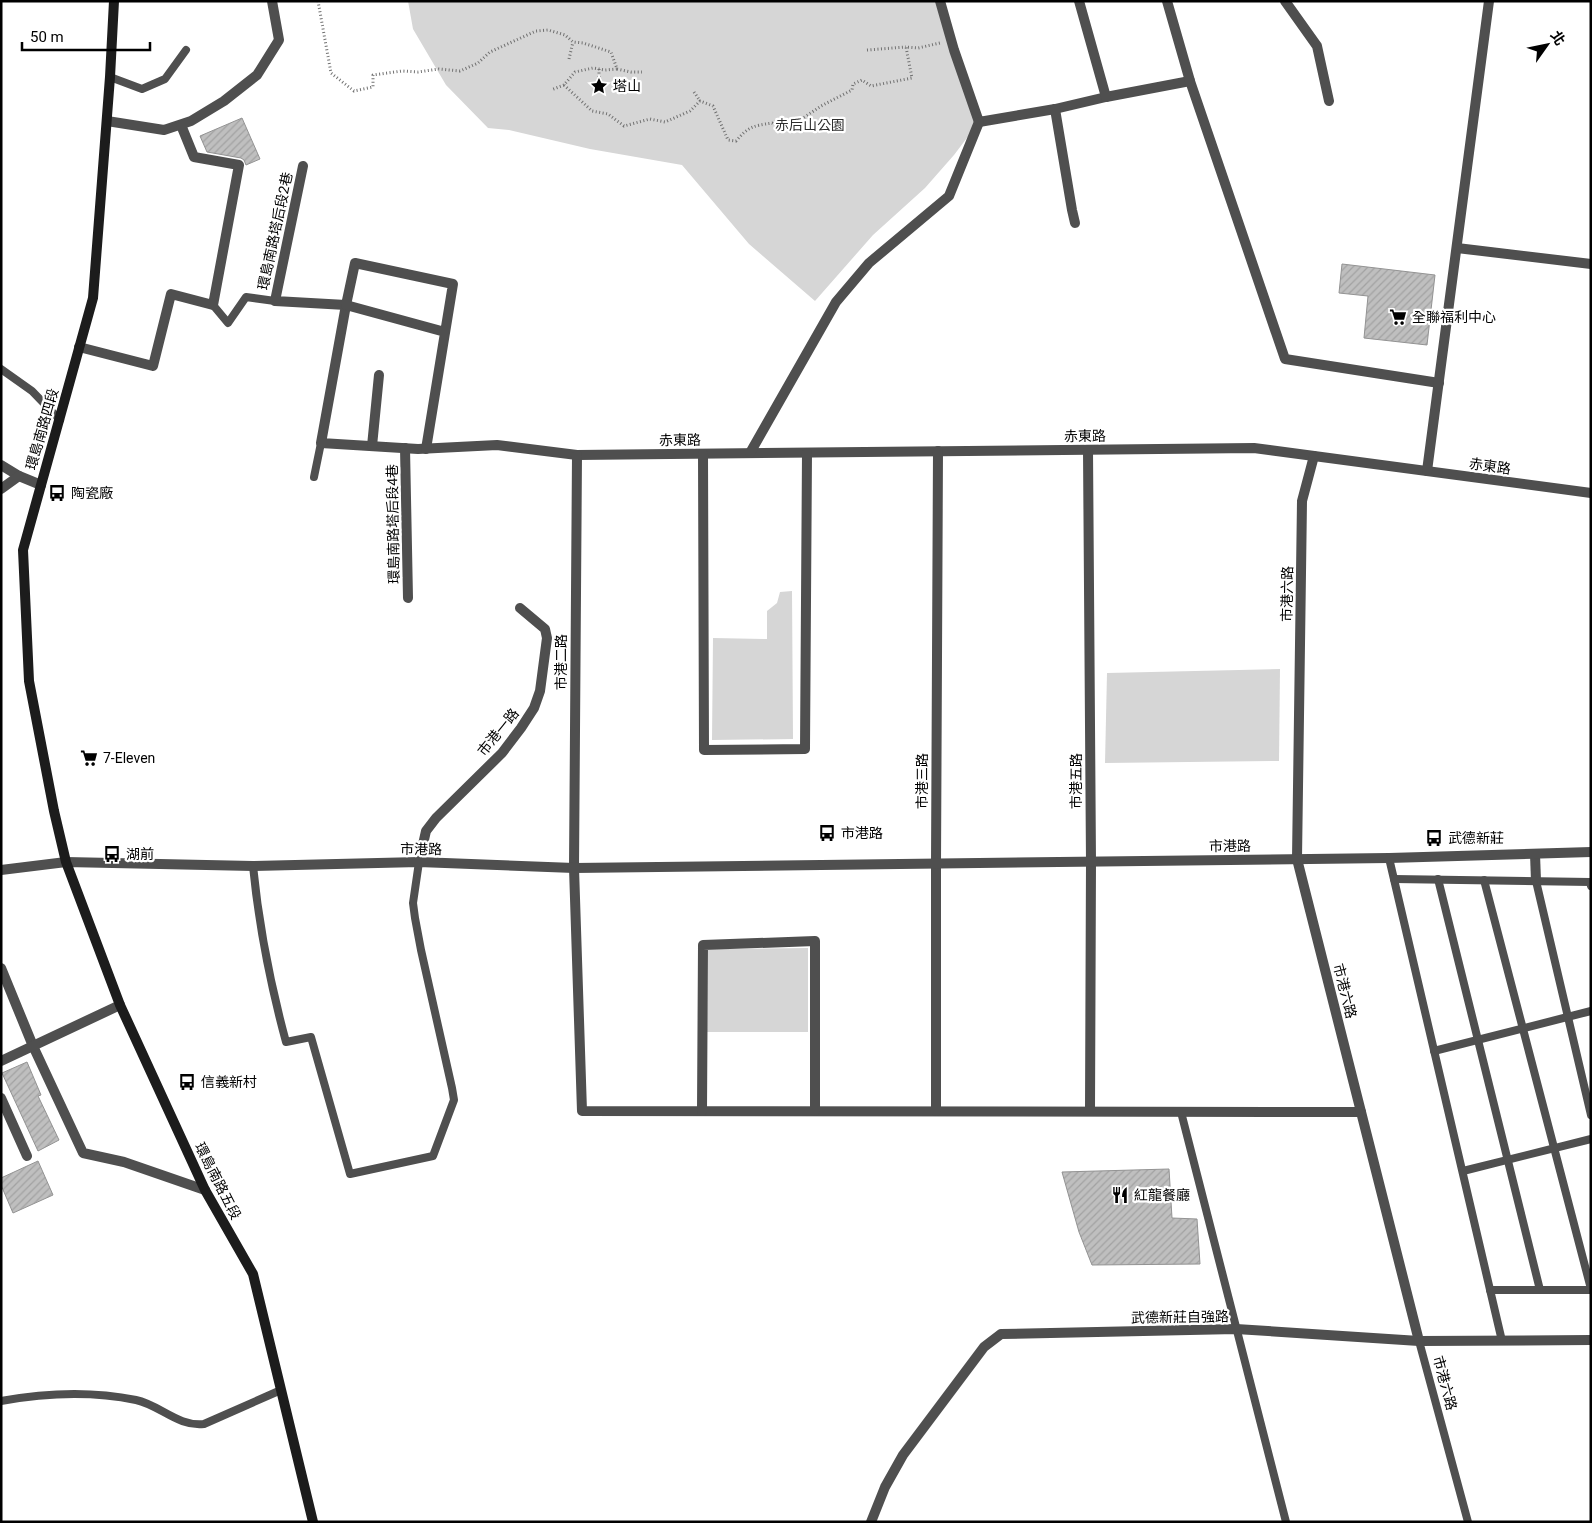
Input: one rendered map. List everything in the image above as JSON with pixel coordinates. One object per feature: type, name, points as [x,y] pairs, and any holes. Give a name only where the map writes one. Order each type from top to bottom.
[{"type":"main road","name":"環島南路四段","points":[[66,862],[54,811],[29,681],[23,550],[93,298],[114,1]]},
{"type":"main road","name":"環島南路五段","points":[[66,862],[120,1005],[205,1190],[253,1274],[313,1522]]},
{"type":"street","points":[[107,120],[164,130],[191,121],[224,101],[257,75],[279,40],[272,1]]},
{"type":"street","points":[[750,453],[836,302],[869,263],[949,196],[979,122],[940,1]]},
{"type":"street","points":[[1079,1],[1106,97]]},
{"type":"street","points":[[1168,1],[1190,81],[1285,359],[1439,383]]},
{"type":"street","points":[[1285,1],[1317,46],[1329,101]]},
{"type":"street","points":[[1427,471],[1489,1]]},
{"type":"street","points":[[979,122],[1055,109],[1190,81]]},
{"type":"street","points":[[1055,109],[1075,222]]},
{"type":"street","points":[[79,347],[153,366],[171,294],[213,305],[239,165],[194,157],[181,125]]},
{"type":"street","name":"環島南路塔后段2巷","points":[[275,301],[303,166]]},
{"type":"street","points":[[1457,248],[1591,264]]},
{"type":"street","points":[[321,443],[355,263],[453,284],[426,449]]},
{"type":"street","points":[[275,301],[346,305],[445,332]]},
{"type":"street","points":[[372,446],[380,375]]},
{"type":"street","name":"赤東路","points":[[321,443],[426,449],[497,445],[577,455],[1254,448],[1591,493]]},
{"type":"street","name":"環島南路塔后段4巷","points":[[405,448],[408,598]]},
{"type":"street","name":"市港五路","points":[[1088,450],[1091,862],[1090,1111]]},
{"type":"street","name":"市港三路","points":[[936,1111],[938,451]]},
{"type":"street","points":[[702,454],[704,750],[806,749],[807,453]]},
{"type":"street","name":"市港二路","points":[[577,455],[574,868],[582,1111],[702,1111]]},
{"type":"street","name":"市港六路","points":[[1314,456],[1302,501],[1297,859],[1419,1341]]},
{"type":"street","points":[[1,465],[19,476],[41,485]]},
{"type":"street","points":[[1,489],[19,476]]},
{"type":"street","name":"市港一路","points":[[419,862],[426,831],[436,818],[502,753],[534,708],[540,691],[547,638],[545,629],[520,608]]},
{"type":"street","name":"市港路","points":[[1,870],[66,862],[253,866],[419,862],[574,868],[1389,858],[1591,852]]},
{"type":"street","points":[[1535,854],[1536,881]]},
{"type":"street","points":[[815,1111],[814,941],[703,945],[702,1111],[1361,1112]]},
{"type":"street","points":[[1,968],[33,1046],[83,1154],[124,1162],[205,1190]]},
{"type":"street","points":[[1,1061],[120,1005]]},
{"type":"street","points":[[1,1098],[27,1156]]},
{"type":"street","name":"武德新莊自強路","points":[[871,1522],[884,1487],[903,1455],[984,1347],[1002,1334],[1236,1329],[1419,1341],[1591,1340]]},
{"type":"lane","points":[[110,77],[142,90],[166,79],[186,50]]},
{"type":"lane","points":[[213,305],[228,322],[246,297],[275,301]]},
{"type":"lane","points":[[1,369],[32,391],[60,420]]},
{"type":"lane","points":[[314,476],[321,443]]},
{"type":"lane","points":[[1389,858],[1502,1341]]},
{"type":"lane","points":[[253,866],[258,916],[264,949],[286,1042],[311,1037],[350,1174],[433,1156],[454,1100],[415,918],[413,903],[419,862]]},
{"type":"lane","points":[[1394,878],[1590,882],[1591,886]]},
{"type":"lane","points":[[1438,880],[1540,1290]]},
{"type":"lane","points":[[1484,880],[1591,1289],[1490,1290]]},
{"type":"lane","points":[[1536,881],[1591,1115]]},
{"type":"lane","points":[[1434,1050],[1591,1011]]},
{"type":"lane","points":[[1181,1112],[1286,1522]]},
{"type":"lane","points":[[1463,1171],[1591,1139]]},
{"type":"lane","name":"市港六路","points":[[1419,1341],[1468,1522]]},
{"type":"lane","points":[[1,1401],[28,1397],[78,1394],[136,1400],[147,1403],[177,1420],[196,1425],[217,1419],[282,1390]]},
{"type":"path","points":[[318,1],[331,72],[354,90],[373,86],[373,74],[439,69],[460,71],[478,63],[490,52],[536,31],[548,30],[566,35],[573,42],[583,43],[611,52],[618,69]]},
{"type":"path","points":[[867,50],[918,48],[951,40]]},
{"type":"path","points":[[570,59],[573,42]]},
{"type":"path","points":[[694,92],[700,101],[713,106],[728,140],[736,141],[746,130],[753,126],[772,123],[784,131],[821,106],[852,90],[852,84],[862,80],[871,86],[912,78],[906,47]]},
{"type":"path","points":[[551,90],[564,85],[575,72],[593,68],[642,72]]},
{"type":"path","points":[[599,69],[599,86]]},
{"type":"path","points":[[564,85],[592,111],[608,114],[624,126],[650,119],[665,122],[690,111],[700,101]]},
{"type":"green space","name":"赤后山公園","points":[[408,1],[940,1],[979,122],[954,155],[925,188],[873,235],[815,301],[749,244],[682,165],[590,149],[509,130],[488,128],[446,85],[413,29]]},
{"type":"green space","points":[[792,591],[793,739],[712,740],[713,638],[767,639],[767,611],[777,603],[780,592]]},
{"type":"green space","points":[[1280,669],[1279,761],[1105,763],[1107,673]]},
{"type":"green space","points":[[808,948],[808,1032],[707,1032],[708,949]]},
{"type":"building","points":[[242,118],[260,159],[246,165],[241,158],[207,152],[200,136]]},
{"type":"building","name":"全聯福利中心","points":[[1342,264],[1435,275],[1427,345],[1364,338],[1368,296],[1339,293]]},
{"type":"building","points":[[27,1062],[41,1095],[38,1096],[59,1140],[38,1151],[2,1073]]},
{"type":"building","points":[[38,1161],[53,1195],[13,1213],[1,1185],[1,1178]]},
{"type":"building","name":"紅龍餐廳","points":[[1169,1169],[1172,1218],[1197,1219],[1200,1264],[1092,1265],[1079,1232],[1062,1172]]},
{"type":"place","name":"塔山","points":[[599,86]]},
{"type":"place","name":"全聯福利中心","points":[[1398,317]]},
{"type":"place","name":"陶瓷廠","points":[[57,493]]},
{"type":"place","name":"7-Eleven","points":[[89,758]]},
{"type":"place","name":"市港路","points":[[827,833]]},
{"type":"place","name":"武德新莊","points":[[1434,838]]},
{"type":"place","name":"湖前","points":[[112,854]]},
{"type":"place","name":"信義新村","points":[[187,1082]]},
{"type":"place","name":"紅龍餐廳","points":[[1120,1195]]}]
